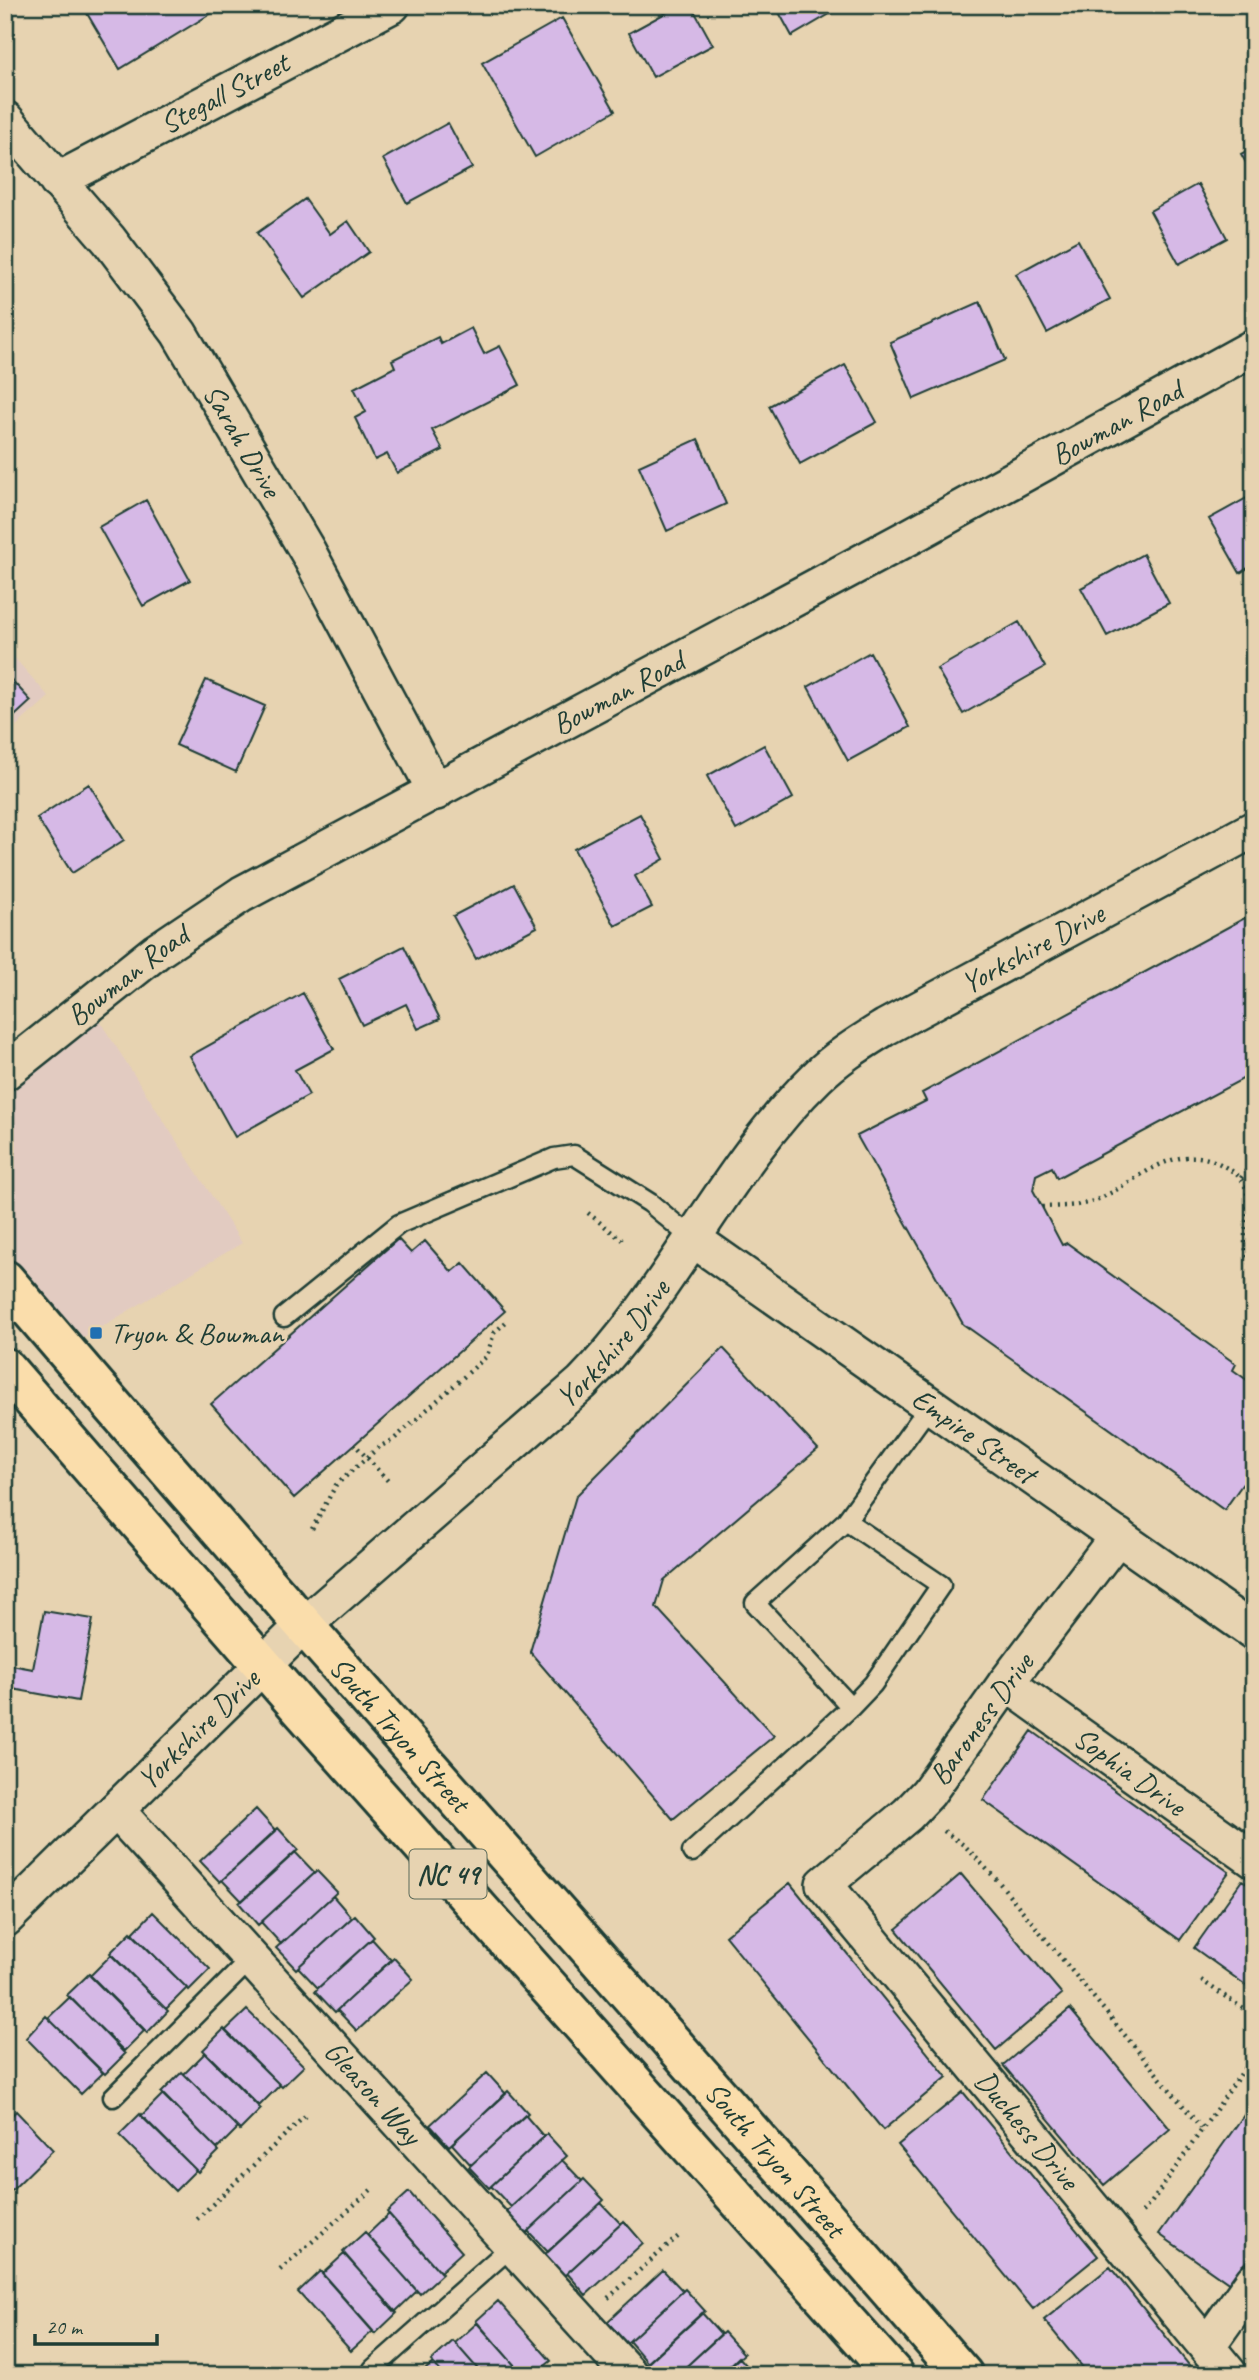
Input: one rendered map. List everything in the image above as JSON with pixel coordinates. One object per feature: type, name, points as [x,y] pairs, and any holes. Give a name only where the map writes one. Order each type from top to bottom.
[{"type":"main road","name":"South Tryon Street","points":[[5,1280],[304,1625],[963,2375]]},
{"type":"main road","name":"South Tryon Street","points":[[5,1368],[262,1665],[894,2375]]},
{"type":"street","name":"Stegall Street","points":[[57,181],[392,5]]},
{"type":"street","name":"Sarah Drive","points":[[5,119],[109,240],[179,333],[308,552],[436,792]]},
{"type":"street","name":"Bowman Road","points":[[5,1072],[157,951],[242,894],[911,536],[1254,347]]},
{"type":"street","name":"Yorkshire Drive","points":[[5,1919],[304,1625],[605,1360],[763,1138],[789,1105],[818,1075],[850,1049],[886,1027],[1254,829]]},
{"type":"street","name":"Empire Street","points":[[693,1239],[1254,1632]]},
{"type":"street","name":"Baroness Drive","points":[[824,1884],[908,1814],[928,1793],[1006,1683],[1118,1536]]},
{"type":"street","name":"Sophia Drive","points":[[1006,1683],[1254,1860]]},
{"type":"street","name":"Gleason Way","points":[[116,1810],[630,2375]]},
{"type":"street","name":"Duchess Drive","points":[[824,1884],[1230,2375]]},
{"type":"street","points":[[1207,2346],[1254,2280]]},
{"type":"lane","points":[[284,1317],[399,1224],[554,1158],[574,1156],[650,1203],[693,1239]]},
{"type":"lane","points":[[851,1707],[755,1602],[846,1521],[931,1404]]},
{"type":"lane","points":[[692,1852],[873,1684],[941,1585],[846,1521]]},
{"type":"lane","points":[[113,2097],[251,1959]]},
{"type":"lane","points":[[373,2369],[512,2246]]},
{"type":"path","points":[[1042,1207],[1097,1200],[1152,1167],[1175,1160],[1196,1158],[1215,1162],[1241,1178],[1249,1200],[1244,1231],[1245,1248],[1254,1268]]},
{"type":"path","points":[[1241,1178],[1254,1159]]},
{"type":"path","points":[[588,1213],[622,1240]]},
{"type":"path","points":[[312,1529],[336,1485],[379,1447],[393,1440],[487,1356],[494,1333],[507,1321]]},
{"type":"path","points":[[358,1448],[388,1480]]},
{"type":"path","points":[[943,1830],[965,1846],[997,1880],[1203,2130]]},
{"type":"path","points":[[1201,1980],[1254,2016]]},
{"type":"path","points":[[1116,2236],[1152,2203],[1254,2055]]},
{"type":"path","points":[[197,2219],[306,2115]]},
{"type":"path","points":[[280,2270],[371,2190]]},
{"type":"path","points":[[582,2322],[681,2234]]},
{"type":"shaded area","points":[[5,647],[49,697],[5,736]]},
{"type":"shaded area","points":[[81,992],[242,1243],[83,1338],[5,1250],[5,1052]]},
{"type":"building","points":[[82,5],[225,5],[120,69]]},
{"type":"building","points":[[680,5],[691,5],[713,45],[653,77],[629,33]]},
{"type":"building","points":[[775,5],[845,5],[792,36]]},
{"type":"building","points":[[562,18],[615,111],[535,157],[482,63]]},
{"type":"building","points":[[448,123],[472,168],[407,203],[383,159]]},
{"type":"building","points":[[1254,147],[1254,177],[1241,154]]},
{"type":"building","points":[[1198,184],[1227,238],[1179,264],[1150,211]]},
{"type":"building","points":[[305,199],[330,234],[348,221],[369,252],[304,298],[257,233]]},
{"type":"building","points":[[1078,240],[1110,299],[1047,333],[1016,274]]},
{"type":"building","points":[[980,302],[1005,360],[914,399],[890,342]]},
{"type":"building","points":[[471,328],[484,354],[500,346],[520,385],[432,430],[443,450],[397,473],[387,454],[375,460],[355,418],[366,412],[354,388],[395,367],[392,360],[438,337],[441,344]]},
{"type":"building","points":[[845,365],[877,422],[800,464],[769,406]]},
{"type":"building","points":[[698,439],[726,504],[667,531],[639,466]]},
{"type":"building","points":[[1254,494],[1254,564],[1240,573],[1209,519]]},
{"type":"building","points":[[146,500],[190,580],[143,606],[99,527]]},
{"type":"building","points":[[1143,554],[1169,603],[1107,636],[1081,588]]},
{"type":"building","points":[[1019,622],[1045,667],[963,714],[937,669]]},
{"type":"building","points":[[870,652],[910,727],[848,761],[808,687]]},
{"type":"building","points":[[5,673],[31,701],[5,725]]},
{"type":"building","points":[[206,680],[265,706],[236,772],[176,745]]},
{"type":"building","points":[[764,745],[793,798],[736,830],[707,776]]},
{"type":"building","points":[[89,784],[124,840],[72,873],[37,818]]},
{"type":"building","points":[[640,814],[664,859],[635,876],[652,907],[615,926],[574,849]]},
{"type":"building","points":[[514,884],[537,927],[476,959],[453,916]]},
{"type":"building","points":[[1254,913],[1254,1073],[1057,1178],[1052,1167],[1036,1175],[1033,1190],[1062,1245],[1067,1243],[1236,1364],[1233,1370],[1254,1385],[1254,1468],[1224,1510],[963,1324],[857,1136],[926,1101],[922,1093]]},
{"type":"building","points":[[404,946],[440,1019],[418,1029],[406,1004],[362,1025],[339,979]]},
{"type":"building","points":[[303,993],[334,1049],[295,1070],[309,1095],[235,1137],[190,1056]]},
{"type":"building","points":[[398,1239],[411,1253],[425,1241],[452,1272],[463,1263],[505,1311],[294,1498],[211,1404]]},
{"type":"building","points":[[723,1348],[818,1449],[664,1580],[656,1607],[774,1736],[673,1819],[530,1652],[576,1496]]},
{"type":"building","points":[[44,1611],[93,1619],[78,1701],[7,1688],[11,1665],[33,1669]]},
{"type":"building","points":[[1032,1731],[1229,1872],[1180,1940],[983,1800]]},
{"type":"building","points":[[256,1809],[276,1831],[220,1882],[200,1861]]},
{"type":"building","points":[[278,1828],[298,1850],[242,1901],[222,1880]]},
{"type":"building","points":[[295,1852],[315,1873],[258,1925],[239,1903]]},
{"type":"building","points":[[317,1871],[337,1892],[281,1944],[261,1922]]},
{"type":"building","points":[[961,1874],[1062,1994],[996,2050],[896,1929]]},
{"type":"building","points":[[1242,1880],[1254,1888],[1254,1991],[1194,1948]]},
{"type":"building","points":[[790,1883],[947,2077],[883,2130],[725,1936]]},
{"type":"building","points":[[333,1896],[352,1918],[296,1969],[276,1948]]},
{"type":"building","points":[[153,1912],[210,1969],[189,1990],[132,1934]]},
{"type":"building","points":[[355,1915],[374,1937],[318,1988],[298,1967]]},
{"type":"building","points":[[131,1932],[187,1988],[166,2009],[110,1953]]},
{"type":"building","points":[[372,1939],[391,1960],[335,2012],[315,1991]]},
{"type":"building","points":[[111,1955],[168,2011],[147,2033],[90,1976]]},
{"type":"building","points":[[394,1958],[413,1979],[357,2031],[337,2010]]},
{"type":"building","points":[[89,1974],[145,2030],[124,2051],[67,1995]]},
{"type":"building","points":[[70,1997],[125,2054],[105,2074],[48,2018]]},
{"type":"building","points":[[1070,2009],[1170,2129],[1104,2185],[1003,2065]]},
{"type":"building","points":[[247,2010],[304,2066],[282,2087],[225,2031]]},
{"type":"building","points":[[46,2016],[103,2073],[81,2094],[26,2038]]},
{"type":"building","points":[[224,2029],[280,2085],[259,2106],[203,2050]]},
{"type":"building","points":[[205,2053],[261,2109],[240,2130],[184,2074]]},
{"type":"building","points":[[182,2072],[238,2128],[217,2149],[161,2093]]},
{"type":"building","points":[[487,2073],[506,2094],[449,2146],[430,2125]]},
{"type":"building","points":[[508,2091],[528,2113],[471,2165],[452,2144]]},
{"type":"building","points":[[963,2092],[1098,2256],[1033,2309],[898,2145]]},
{"type":"building","points":[[163,2094],[219,2151],[198,2172],[141,2116]]},
{"type":"building","points":[[1254,2101],[1254,2250],[1230,2284],[1159,2234]]},
{"type":"building","points":[[16,2111],[53,2150],[5,2197],[5,2122]]},
{"type":"building","points":[[140,2114],[196,2170],[175,2191],[119,2135]]},
{"type":"building","points":[[525,2115],[544,2137],[489,2188],[469,2167]]},
{"type":"building","points":[[547,2134],[567,2156],[511,2207],[491,2186]]},
{"type":"building","points":[[562,2160],[582,2181],[526,2233],[506,2212]]},
{"type":"building","points":[[584,2179],[604,2200],[548,2252],[528,2231]]},
{"type":"building","points":[[409,2192],[462,2252],[440,2272],[387,2212]]},
{"type":"building","points":[[601,2203],[621,2224],[564,2276],[545,2254]]},
{"type":"building","points":[[389,2214],[442,2274],[420,2294],[367,2235]]},
{"type":"building","points":[[624,2221],[643,2243],[586,2295],[567,2273]]},
{"type":"building","points":[[365,2232],[417,2291],[395,2312],[343,2252]]},
{"type":"building","points":[[344,2254],[397,2313],[375,2334],[322,2274]]},
{"type":"building","points":[[1110,2267],[1197,2375],[1089,2375],[1044,2320]]},
{"type":"building","points":[[663,2270],[683,2291],[626,2344],[607,2322]]},
{"type":"building","points":[[320,2271],[373,2331],[351,2351],[298,2292]]},
{"type":"building","points":[[685,2289],[705,2311],[648,2363],[629,2341]]},
{"type":"building","points":[[498,2301],[551,2361],[534,2375],[523,2375],[476,2321]]},
{"type":"building","points":[[702,2313],[721,2334],[677,2375],[655,2375],[645,2365]]},
{"type":"building","points":[[477,2323],[523,2375],[483,2375],[455,2343]]},
{"type":"building","points":[[724,2332],[744,2354],[720,2375],[677,2375]]},
{"type":"building","points":[[453,2341],[483,2375],[444,2375],[431,2361]]},
{"type":"building","points":[[739,2357],[755,2375],[720,2375]]},
{"type":"building","points":[[433,2363],[444,2375],[419,2375]]},
{"type":"place","name":"Tryon & Bowman","points":[[96,1333]]}]
